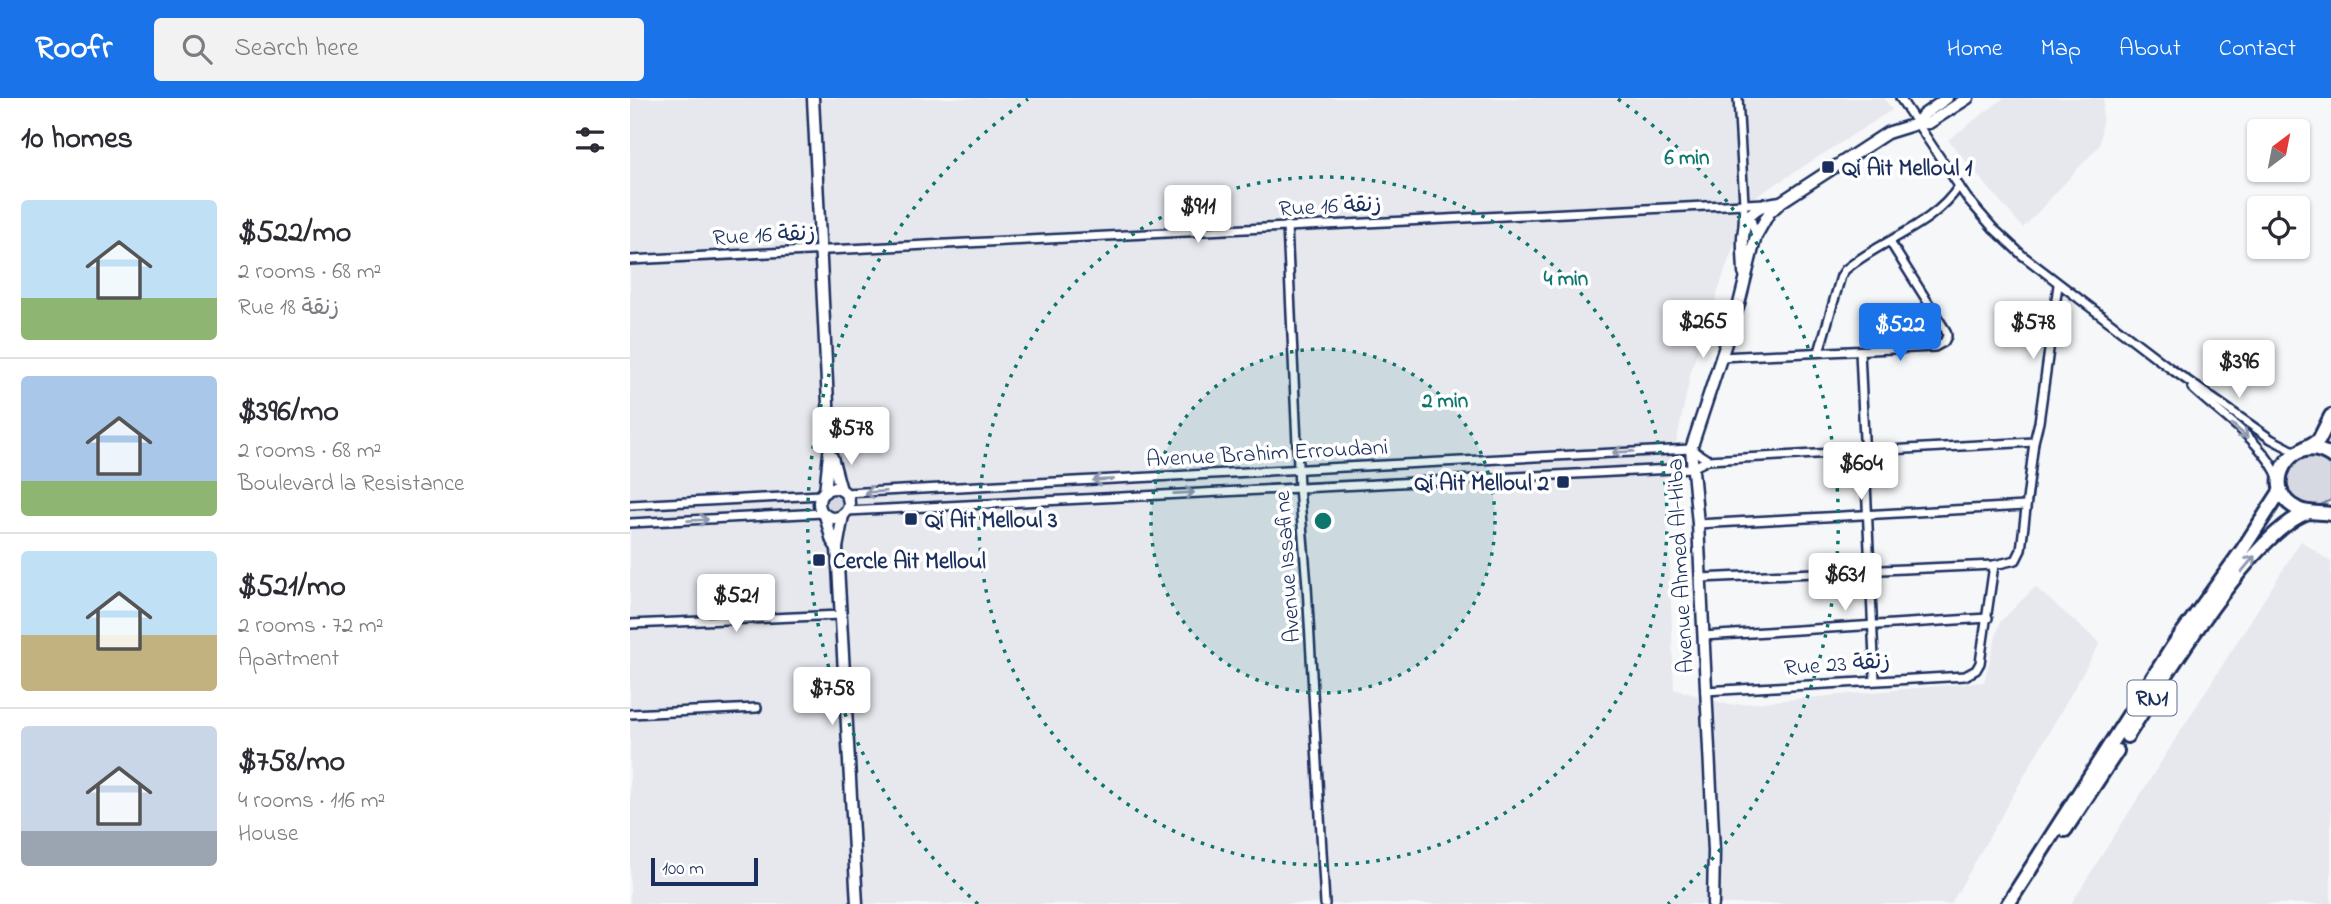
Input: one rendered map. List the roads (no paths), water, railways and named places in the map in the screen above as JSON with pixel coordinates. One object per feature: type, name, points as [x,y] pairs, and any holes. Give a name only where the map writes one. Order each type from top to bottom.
[{"type":"highway","name":"RN1","points":[[2008,904],[2168,654],[2270,510],[2280,486],[2283,467],[2299,452],[2319,440],[2331,416]]},
{"type":"highway","points":[[2299,452],[2319,450],[2331,456]]},
{"type":"highway","name":"RN1","points":[[2280,486],[2293,506],[2322,511]]},
{"type":"highway","name":"RN1","points":[[2018,904],[2200,624],[2272,536],[2290,520],[2322,511]]},
{"type":"street","points":[[813,98],[831,453],[849,502],[837,548],[857,904]]},
{"type":"street","points":[[1738,98],[1744,203],[1744,280]]},
{"type":"street","points":[[1900,98],[1967,198],[1993,228],[2058,285],[2171,369],[2271,439],[2299,452]]},
{"type":"street","points":[[1916,124],[1947,98]]},
{"type":"street","name":"Avenue Ahmed Al-Hiba","points":[[1713,904],[1714,851],[1692,449],[1739,304],[1756,236],[1769,213],[1781,202],[1887,134],[1916,124],[1929,123],[1968,98]]},
{"type":"street","points":[[1950,201],[1959,186]]},
{"type":"street","points":[[1819,352],[1840,276],[1851,265],[1950,201],[1967,198]]},
{"type":"street","name":"Rue 16 زنقة","points":[[630,260],[1781,202]]},
{"type":"street","points":[[1744,203],[1756,236]]},
{"type":"street","points":[[1743,235],[1750,214],[1766,204]]},
{"type":"street","name":"Avenue Issafine","points":[[1287,226],[1299,487],[1308,597],[1325,904]]},
{"type":"street","points":[[1720,357],[1935,347],[1944,342],[1946,331],[1890,242]]},
{"type":"street","points":[[1700,578],[2011,563],[2021,550],[2025,506],[2058,285]]},
{"type":"street","points":[[1860,351],[1875,680]]},
{"type":"street","points":[[2171,369],[2257,446],[2272,464],[2280,486]]},
{"type":"street","points":[[1692,468],[1708,460],[2034,442]]},
{"type":"street","points":[[1692,449],[1708,460]]},
{"type":"street","name":"Avenue Brahim Erroudani","points":[[843,491],[1692,449]]},
{"type":"street","points":[[831,453],[819,504],[837,548]]},
{"type":"street","points":[[1582,454],[1584,472]]},
{"type":"street","name":"Avenue Brahim Erroudani","points":[[845,513],[1692,468]]},
{"type":"street","points":[[1124,479],[1125,497]]},
{"type":"street","points":[[1045,483],[1047,501]]},
{"type":"street","points":[[630,505],[823,493],[832,488],[843,491]]},
{"type":"street","points":[[1698,524],[2025,506]]},
{"type":"street","points":[[630,523],[824,514],[834,518],[845,513]]},
{"type":"street","points":[[1703,636],[1987,618],[1994,565]]},
{"type":"street","points":[[630,624],[841,615]]},
{"type":"street","name":"Rue 23 زنقة","points":[[1705,691],[1965,676],[1972,673],[1980,663],[1987,618]]},
{"type":"street","points":[[630,714],[758,708]]},
{"type":"place","name":"Qi Ait Melloul 1","points":[[1828,167]]},
{"type":"place","name":"Qi Ait Melloul 2","points":[[1563,482]]},
{"type":"place","name":"Qi Ait Melloul 3","points":[[911,519]]},
{"type":"place","name":"Cercle Ait Melloul","points":[[819,560]]}]
